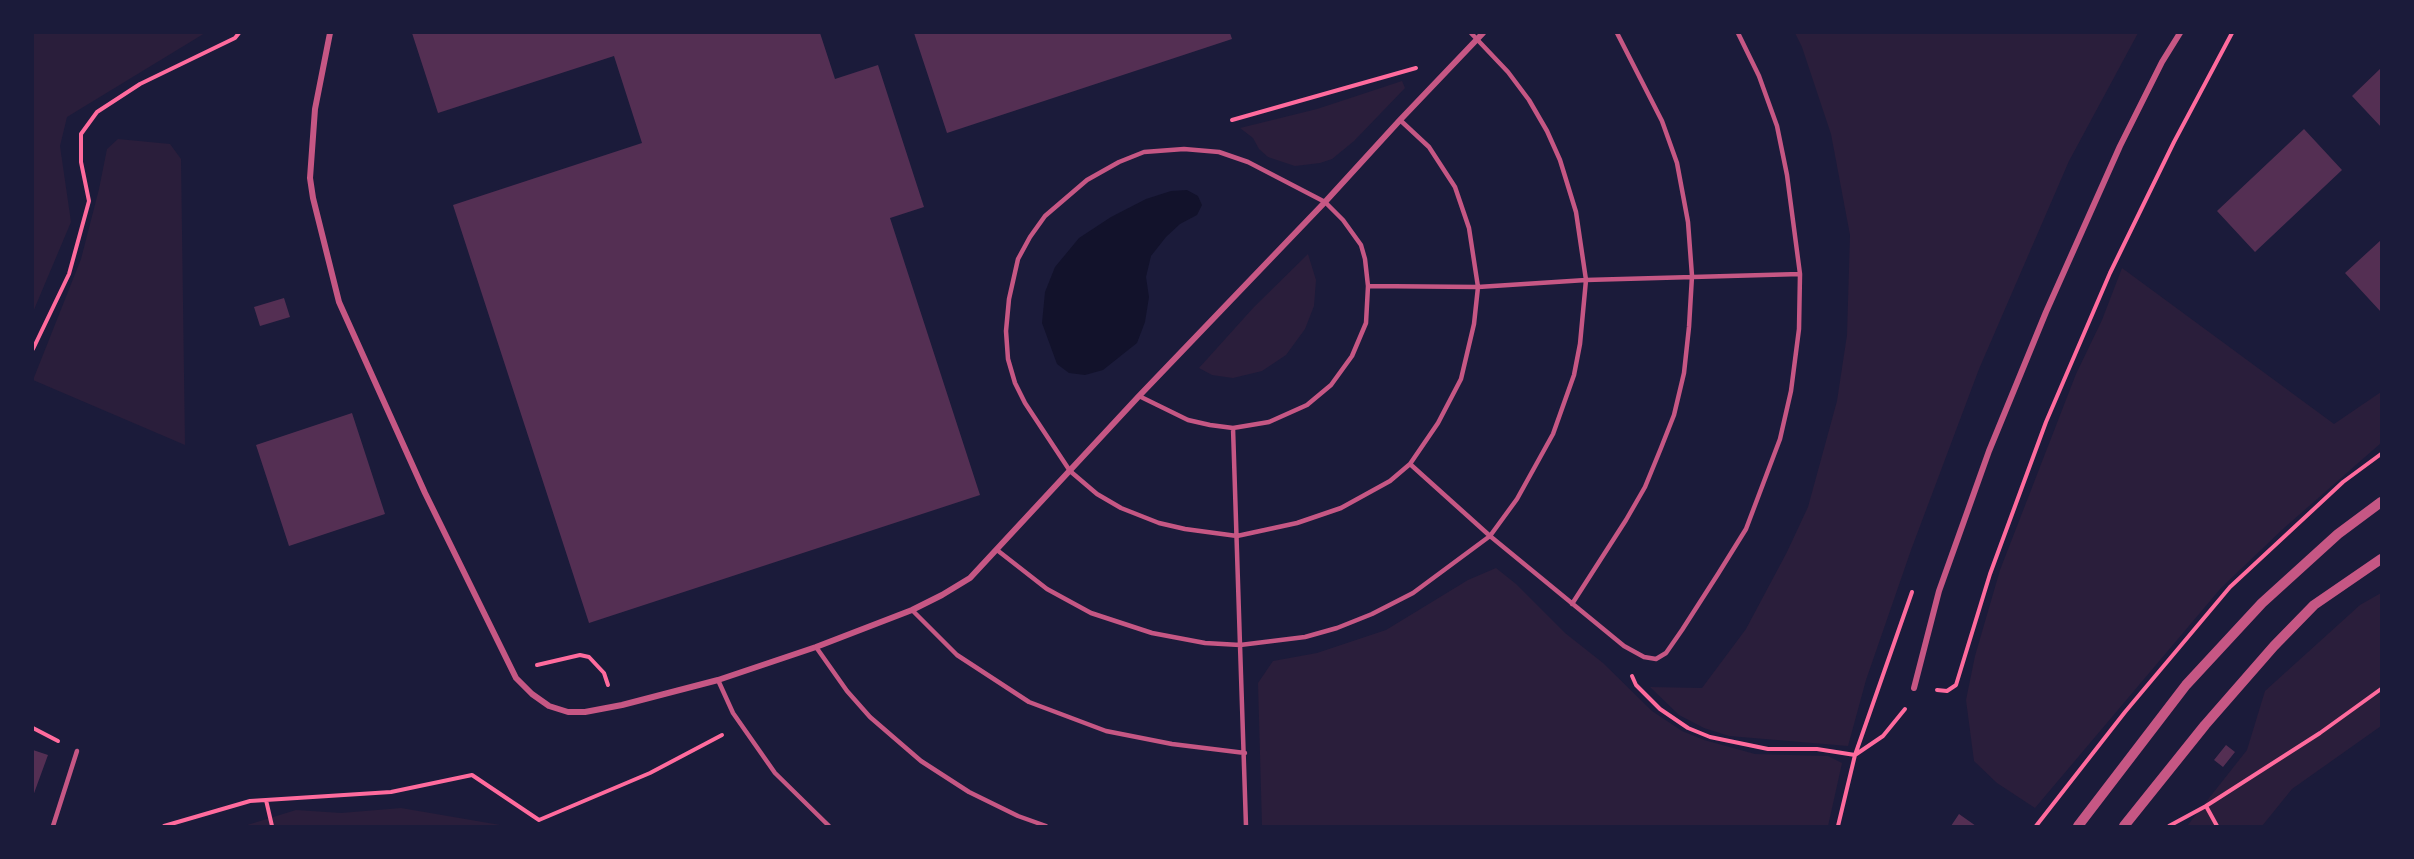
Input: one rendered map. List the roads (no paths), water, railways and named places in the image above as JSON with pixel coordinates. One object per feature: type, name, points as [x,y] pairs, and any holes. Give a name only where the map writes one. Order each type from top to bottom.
[{"type":"street","points":[[330,33],[315,108],[310,178],[339,302],[425,493],[513,673],[532,694],[549,706],[567,712],[585,712],[614,707],[718,680],[816,647],[912,610],[970,578],[1480,36]]},
{"type":"street","points":[[1914,688],[1940,591],[1989,451],[2120,146],[2180,33]]},
{"type":"street","points":[[2078,826],[2186,685],[2262,603],[2338,534],[2381,502]]},
{"type":"street","points":[[2124,826],[2205,725],[2274,645],[2314,605],[2381,559]]},
{"type":"lane","points":[[997,550],[1047,590],[1091,613],[1152,633],[1205,643],[1240,645],[1305,637],[1337,628],[1372,614],[1413,593],[1490,536],[1539,462],[1564,406],[1580,344],[1586,280],[1576,213],[1560,160],[1547,131],[1529,100],[1508,72],[1480,36],[1471,33]]},
{"type":"lane","points":[[1572,604],[1645,487],[1674,415],[1684,374],[1692,276],[1688,222],[1677,163],[1649,93],[1617,33]]},
{"type":"lane","points":[[1410,464],[1490,536],[1624,646],[1644,657],[1656,658],[1666,653],[1746,529],[1780,439],[1791,391],[1799,329],[1800,274],[1787,176],[1777,126],[1759,76],[1738,33]]},
{"type":"lane","points":[[1139,396],[1188,420],[1233,429],[1250,427],[1287,415],[1307,405],[1331,385],[1352,356],[1366,323],[1368,286],[1360,245],[1353,232],[1325,202],[1248,162],[1219,152],[1184,149],[1144,152],[1119,162],[1087,180],[1045,216],[1018,259],[1009,299],[1006,331],[1008,359],[1015,383],[1025,403],[1070,471],[1096,494],[1121,508],[1159,523],[1185,529],[1237,536],[1297,523],[1341,508],[1390,481],[1410,464],[1438,423],[1461,378],[1474,324],[1478,286],[1469,228],[1455,187],[1429,147],[1400,120]]},
{"type":"lane","points":[[1368,286],[1478,286],[1692,276],[1800,274]]},
{"type":"lane","points":[[1233,429],[1246,826]]},
{"type":"lane","points":[[912,610],[957,655],[1029,702],[1106,731],[1172,744],[1245,753]]},
{"type":"lane","points":[[816,647],[847,691],[870,717],[921,761],[969,792],[1046,826]]},
{"type":"lane","points":[[718,680],[741,725],[775,773],[829,826]]},
{"type":"lane","points":[[53,826],[77,751]]}]
